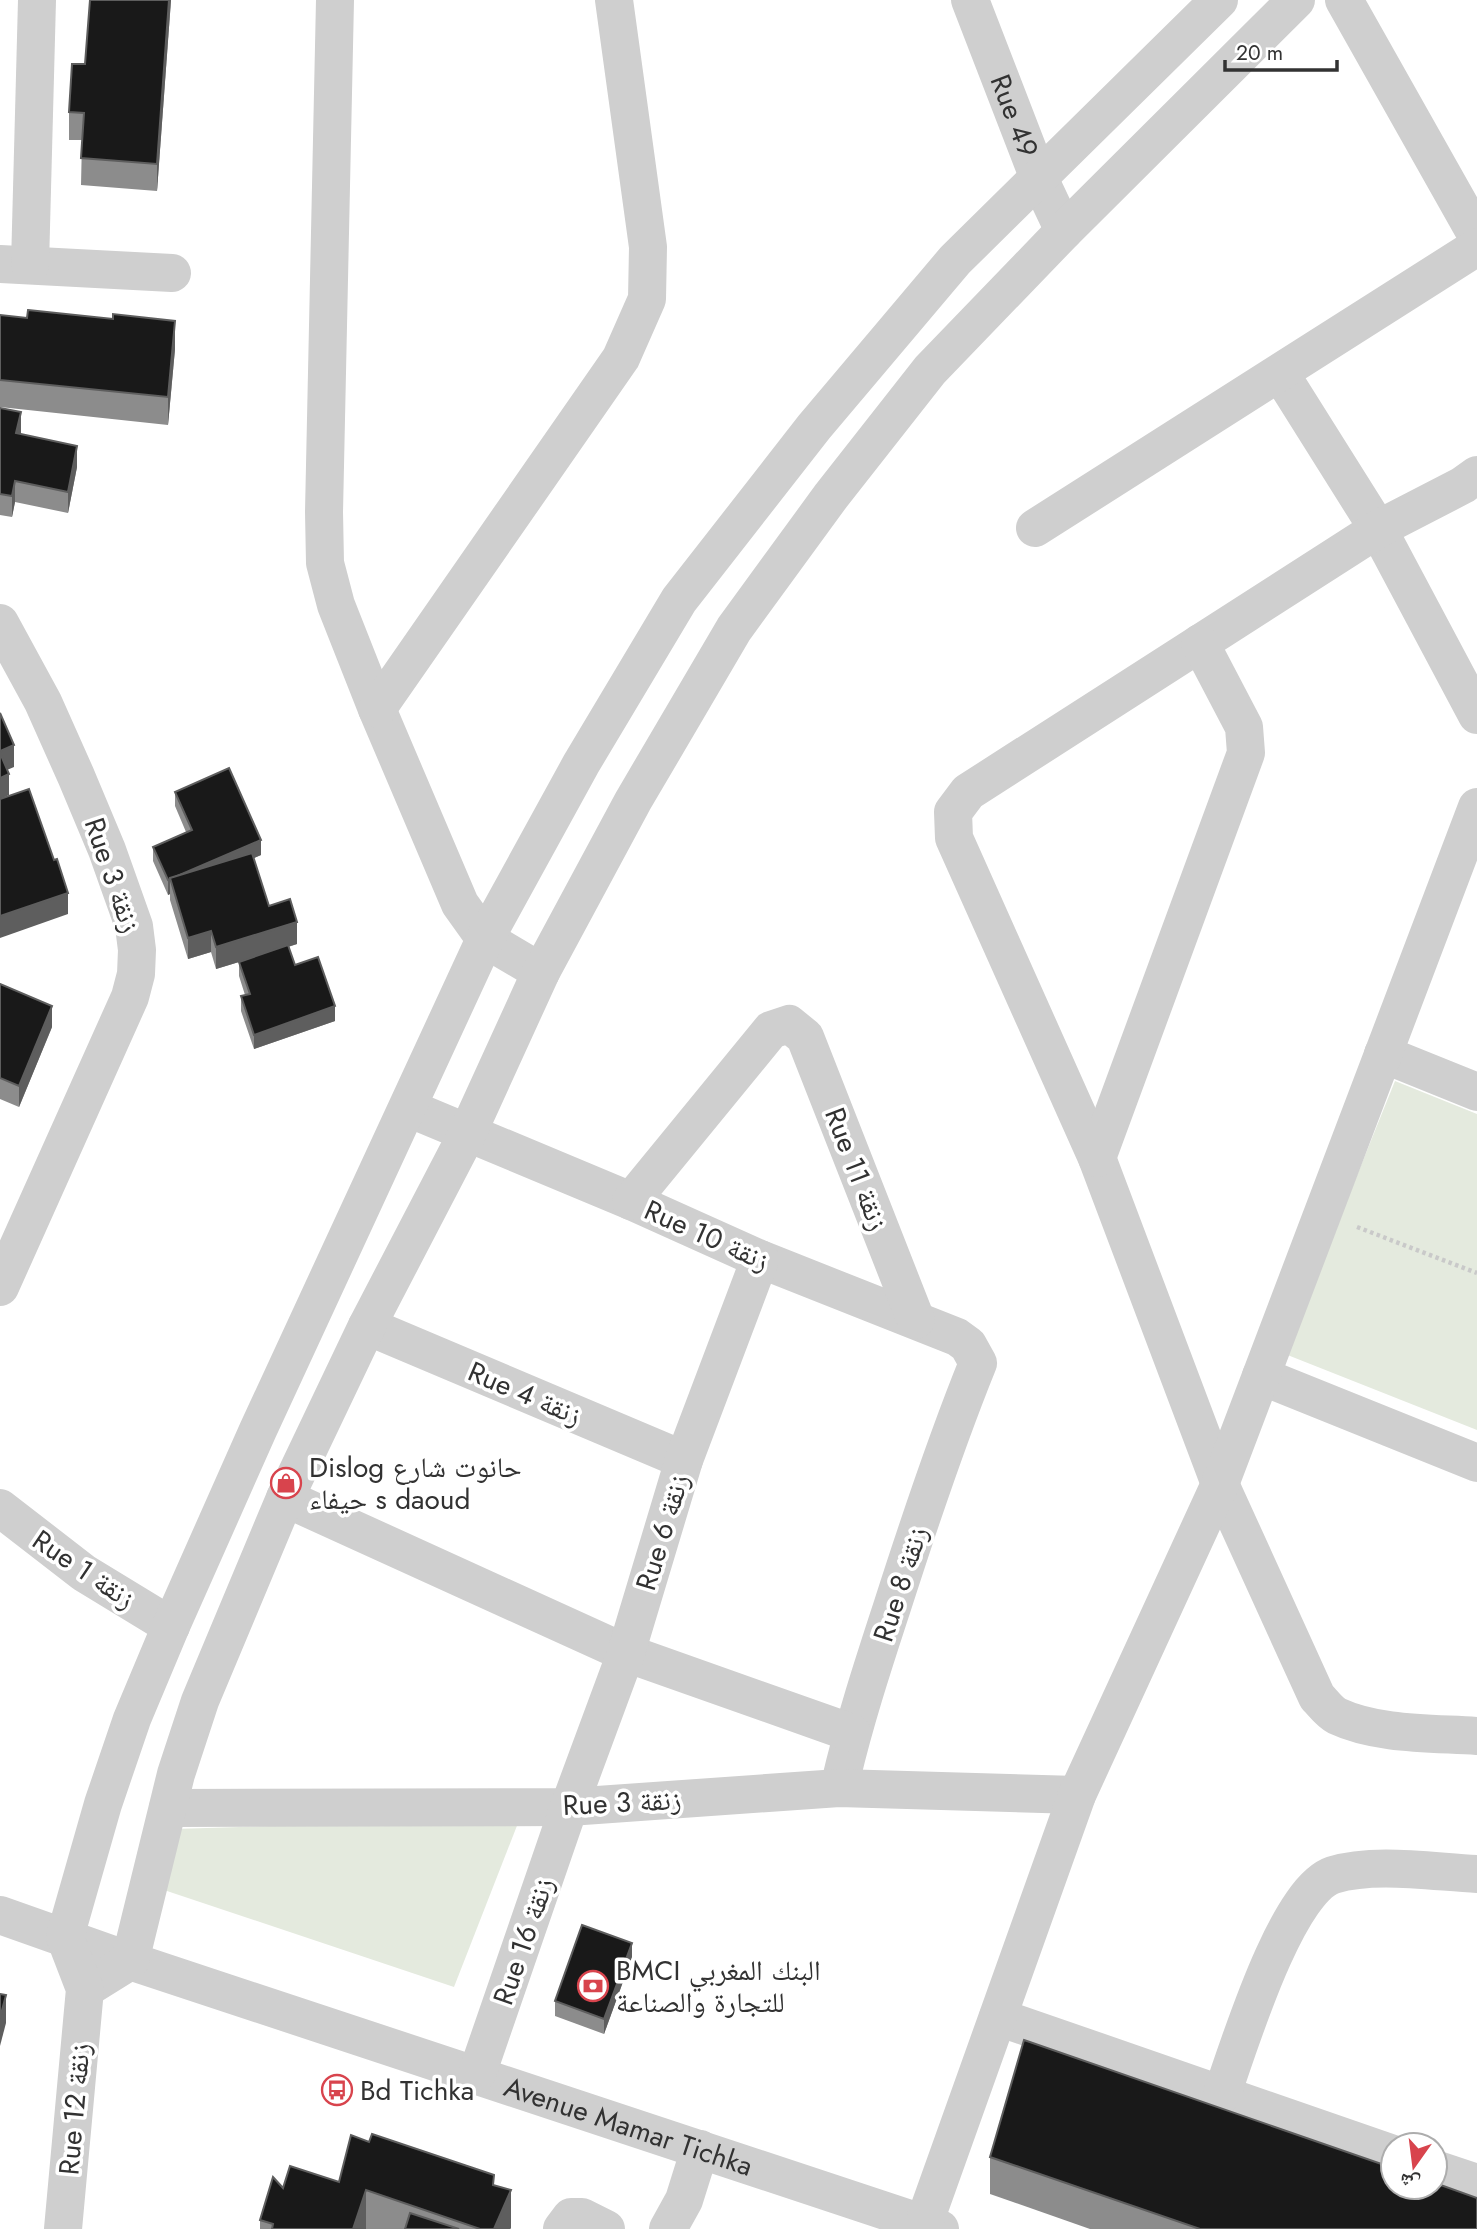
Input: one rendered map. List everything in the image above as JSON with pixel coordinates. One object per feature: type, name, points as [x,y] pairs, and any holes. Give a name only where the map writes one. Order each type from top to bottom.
[{"type":"street","points":[[37,0],[15,265],[172,273]]},
{"type":"street","points":[[335,0],[325,563],[337,605],[377,709],[460,904],[485,939],[541,972]]},
{"type":"street","points":[[377,709],[621,358],[647,299],[648,247],[614,0]]},
{"type":"street","name":"Rue 49","points":[[970,0],[1038,176],[1064,231]]},
{"type":"street","points":[[65,1937],[103,1804],[128,1731],[171,1626],[252,1442],[485,939],[581,764],[679,600],[814,427],[946,271],[1038,176],[1219,0]]},
{"type":"street","points":[[85,1989],[130,1961],[176,1774],[200,1701],[285,1498],[367,1326],[468,1132],[541,972],[633,800],[734,629],[831,496],[930,370],[1064,231],[1296,0]]},
{"type":"street","points":[[1344,0],[1477,236]]},
{"type":"street","points":[[1035,527],[1477,247]]},
{"type":"street","points":[[1280,373],[1378,529],[1477,715]]},
{"type":"street","points":[[1472,483],[1378,529],[968,792],[953,813],[954,838],[1097,1158],[1220,1484],[1317,1697],[1334,1715],[1359,1723],[1396,1731],[1477,1736]]},
{"type":"street","name":"Rue 3 زنقة","points":[[0,623],[43,702],[76,776],[107,850],[134,926],[137,950],[136,974],[130,997],[0,1287]]},
{"type":"street","points":[[1097,1158],[1246,753],[1244,727],[1200,643]]},
{"type":"street","points":[[929,2227],[998,2017],[1077,1795],[1220,1484],[1477,807]]},
{"type":"street","name":"Rue 11 زنقة","points":[[631,1202],[771,1030],[789,1024],[805,1037],[916,1320]]},
{"type":"street","points":[[1383,1054],[1477,1092]]},
{"type":"street","name":"Rue 10 زنقة","points":[[408,1108],[760,1259],[957,1337],[968,1345],[978,1359],[971,1382]]},
{"type":"street","name":"Rue 6 زنقة","points":[[569,1807],[626,1653],[684,1460],[760,1259]]},
{"type":"street","name":"Rue 4 زنقة","points":[[367,1326],[684,1460]]},
{"type":"street","points":[[1261,1376],[1477,1463]]},
{"type":"street","name":"Rue 8 زنقة","points":[[839,1788],[852,1733],[954,1421],[971,1382]]},
{"type":"street","points":[[285,1498],[626,1653],[852,1733]]},
{"type":"street","name":"Rue 1 زنقة","points":[[0,1508],[84,1573],[171,1626]]},
{"type":"street","name":"Rue 3 زنقة","points":[[168,1808],[569,1807],[839,1788],[1077,1795]]},
{"type":"street","name":"Rue 16 زنقة","points":[[477,2074],[569,1807]]},
{"type":"street","points":[[1222,2094],[1270,1964],[1293,1917],[1317,1883],[1332,1875],[1390,1868],[1477,1874]]},
{"type":"street","name":"Avenue Mamar Tichka","points":[[0,1915],[130,1961],[477,2074],[929,2227]]},
{"type":"street","name":"Rue 12 زنقة","points":[[63,2229],[85,1989],[65,1937]]},
{"type":"street","points":[[998,2017],[1379,2149]]},
{"type":"street","points":[[667,2229],[684,2200],[700,2149]]},
{"type":"street","points":[[1449,2174],[1477,2183]]},
{"type":"street","points":[[562,2229],[571,2217],[582,2217],[606,2229]]},
{"type":"path","points":[[1352,1224],[1477,1273]]},
{"type":"shaded area","points":[[1395,1081],[1477,1114],[1477,1430],[1285,1354]]},
{"type":"shaded area","points":[[520,1818],[454,1987],[161,1889],[174,1829]]},
{"type":"building","points":[[90,0],[169,0],[157,164],[81,158],[84,113],[69,112],[72,64],[85,64]]},
{"type":"building","points":[[28,310],[113,319],[113,314],[175,321],[168,397],[0,380],[0,315],[27,318]]},
{"type":"building","points":[[0,408],[21,412],[16,433],[77,446],[68,492],[15,481],[12,496],[0,494]]},
{"type":"building","points":[[0,713],[14,745],[0,751]]},
{"type":"building","points":[[0,753],[9,774],[0,778]]},
{"type":"building","points":[[229,768],[261,840],[168,880],[153,847],[192,830],[175,792]]},
{"type":"building","points":[[29,789],[68,893],[0,916],[0,799]]},
{"type":"building","points":[[252,853],[269,906],[290,899],[297,922],[216,947],[211,931],[188,938],[170,878]]},
{"type":"building","points":[[288,945],[295,965],[318,957],[335,1006],[254,1035],[241,996],[250,994],[239,962]]},
{"type":"building","points":[[0,984],[52,1006],[19,1086],[0,1078]]},
{"type":"building","name":"BMCI البنك المغربي للتجارة والصناعة","points":[[582,1925],[632,1943],[604,2019],[555,2001]]},
{"type":"building","points":[[0,1994],[6,1995],[0,2018]]},
{"type":"building","points":[[1024,2040],[1379,2163],[1379,2201],[1449,2201],[1449,2188],[1477,2198],[1477,2229],[1200,2229],[990,2157]]},
{"type":"building","points":[[372,2134],[494,2175],[493,2185],[511,2190],[494,2229],[480,2229],[366,2190],[353,2229],[272,2229],[273,2224],[260,2220],[273,2177],[283,2188],[290,2166],[339,2182],[351,2135],[369,2142]]},
{"type":"building","points":[[410,2213],[459,2229],[405,2229]]},
{"type":"place","name":"Dislog حانوت شارع حيفاء s daoud","points":[[286,1483]]},
{"type":"place","name":"BMCI البنك المغربي للتجارة والصناعة","points":[[593,1986]]},
{"type":"place","name":"Bd Tichka","points":[[337,2090]]}]
